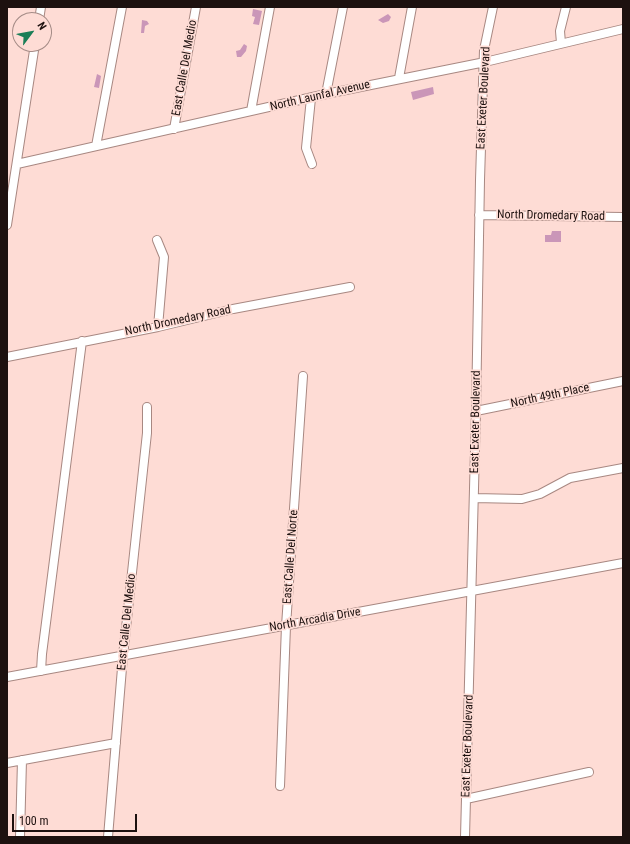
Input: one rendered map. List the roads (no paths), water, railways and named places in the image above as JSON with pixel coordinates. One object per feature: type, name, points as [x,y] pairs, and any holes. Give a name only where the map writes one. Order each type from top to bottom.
[{"type":"street","points":[[96,146],[122,7]]},
{"type":"street","name":"East Calle Del Medio","points":[[174,128],[196,7]]},
{"type":"street","points":[[250,111],[270,7]]},
{"type":"street","points":[[326,94],[343,7]]},
{"type":"street","points":[[399,78],[412,7]]},
{"type":"street","name":"East Exeter Boulevard","points":[[465,837],[472,591],[479,214],[485,62],[484,50],[493,7]]},
{"type":"street","points":[[561,44],[560,31],[566,7]]},
{"type":"street","name":"North Launfal Avenue","points":[[17,164],[399,78],[485,62],[623,29]]},
{"type":"street","points":[[7,225],[10,184],[17,164],[34,52]]},
{"type":"street","points":[[311,98],[306,148],[312,164]]},
{"type":"street","name":"North Dromedary Road","points":[[479,214],[623,217]]},
{"type":"street","points":[[157,240],[164,257],[158,327]]},
{"type":"street","name":"North Dromedary Road","points":[[7,357],[158,327],[232,309],[350,287]]},
{"type":"street","points":[[41,671],[82,342]]},
{"type":"street","name":"East Calle Del Norte","points":[[280,786],[286,626],[303,376]]},
{"type":"street","name":"North 49th Place","points":[[476,411],[623,382]]},
{"type":"street","name":"East Calle Del Medio","points":[[108,837],[123,656],[147,433],[147,407]]},
{"type":"street","points":[[474,498],[522,499],[540,494],[570,478],[623,468]]},
{"type":"street","name":"North Arcadia Drive","points":[[7,677],[623,563]]},
{"type":"street","points":[[7,762],[116,743]]},
{"type":"street","points":[[20,837],[22,760]]},
{"type":"street","points":[[466,799],[589,772]]}]
